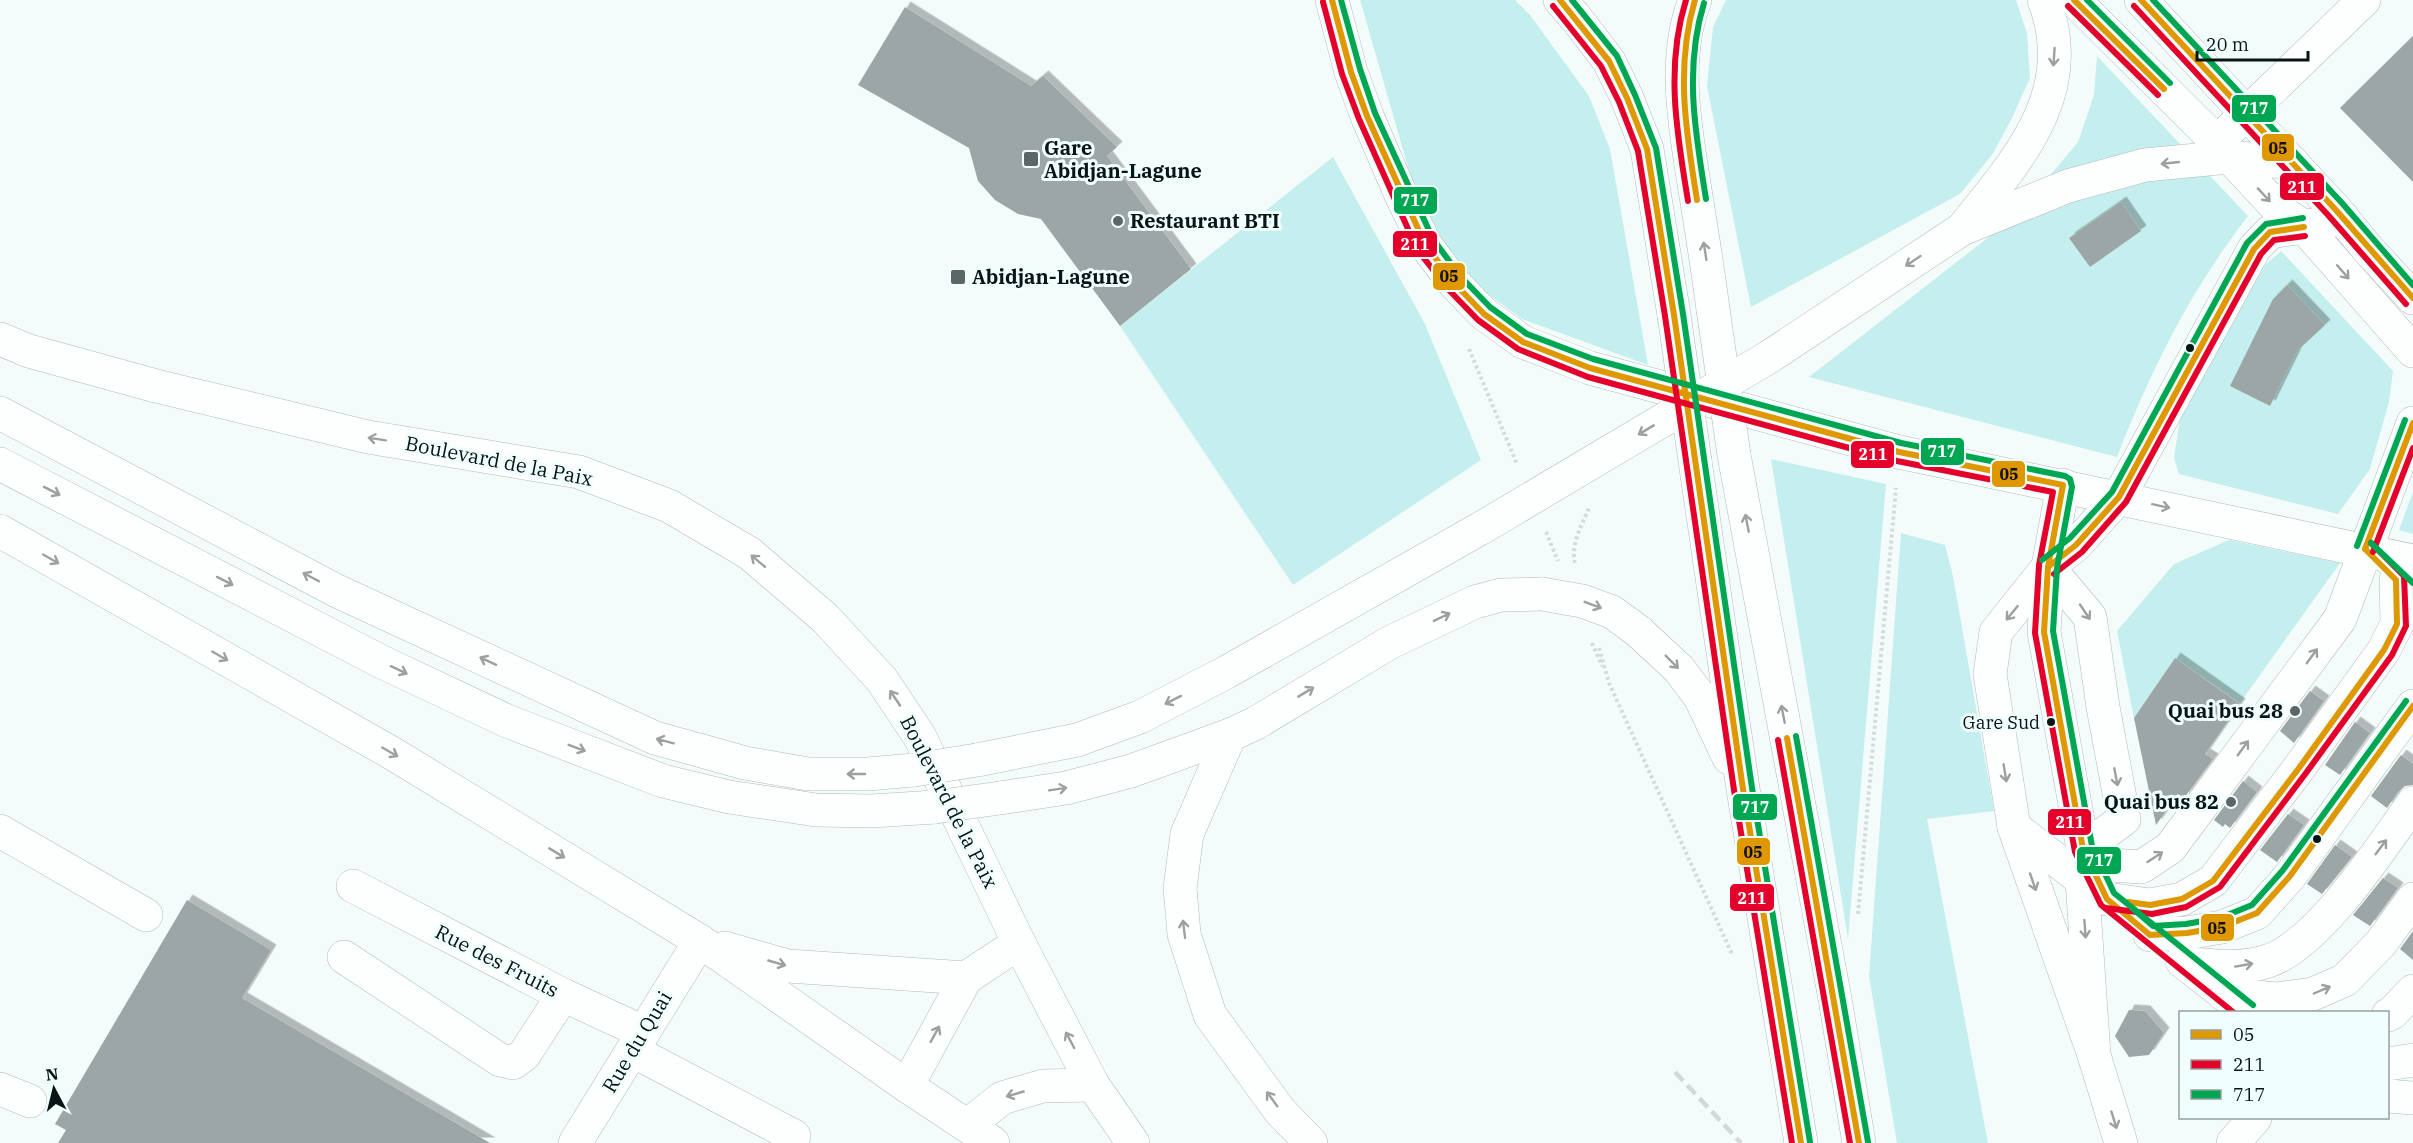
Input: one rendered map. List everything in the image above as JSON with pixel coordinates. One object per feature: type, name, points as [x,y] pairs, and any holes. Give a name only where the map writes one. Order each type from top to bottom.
[{"type":"main road","points":[[1332,0],[1351,72],[1401,195],[1425,244],[1454,283],[1484,314],[1522,342],[1590,368],[1899,452],[2365,549],[2407,578],[2397,624],[2384,650],[2299,768],[2213,881],[2182,899],[2150,905],[2091,876],[2014,827]]},
{"type":"main road","points":[[1560,0],[1608,61],[1627,98],[1647,149],[1674,315],[1743,789],[1801,1143]]},
{"type":"main road","points":[[1695,0],[1689,16],[1685,41],[1683,85],[1689,152],[1734,455],[1835,999],[1859,1143]]},
{"type":"main road","points":[[1962,229],[2003,178],[2027,143],[2044,112],[2052,81],[2055,46],[2044,0]]},
{"type":"main road","points":[[2074,0],[2223,150],[2280,211],[2304,227],[2413,351]]},
{"type":"main road","points":[[2141,0],[2247,116],[2293,162],[2413,298]]},
{"type":"main road","points":[[2223,150],[2247,116],[2364,0]]},
{"type":"main road","points":[[0,413],[337,591],[656,738],[745,763],[808,774],[868,774],[915,770],[1077,740],[1140,717],[1225,673],[1483,527],[1769,357],[1962,229],[2068,186],[2145,165],[2223,150],[2293,162]]},
{"type":"main road","points":[[2121,1143],[2094,1055],[2014,827],[1990,674],[1996,633],[2048,567],[2076,545],[2119,497],[2254,249],[2270,232],[2343,218]]},
{"type":"main road","name":"Boulevard de la Paix","points":[[0,339],[29,351],[156,386],[368,437],[579,472],[669,506],[749,553],[825,618],[882,680],[920,737],[1019,943],[1094,1085],[1133,1143]]},
{"type":"main road","points":[[2091,876],[2111,865],[2141,867],[2170,848],[2340,619],[2413,423]]},
{"type":"main road","points":[[0,464],[382,662],[507,721],[663,781],[729,797],[816,810],[872,811],[935,807],[1066,788],[1131,771],[1243,729],[1389,643],[1475,602],[1501,595],[1542,594],[1612,612],[1638,631],[1679,669],[1700,697],[1743,789]]},
{"type":"main road","points":[[2063,485],[2048,567],[2044,632],[2091,876],[2094,1055]]},
{"type":"main road","points":[[0,531],[390,752],[700,941],[907,1086],[981,1134],[1002,1098],[1043,1086],[1094,1085]]},
{"type":"main road","points":[[2048,567],[2090,617],[2104,714],[2124,819],[2091,876]]},
{"type":"main road","points":[[2150,935],[2187,933],[2222,927],[2257,913],[2290,876],[2413,706]]},
{"type":"main road","points":[[1243,729],[1187,834],[1180,888],[1184,934],[1210,1015],[1281,1111],[1311,1143]]},
{"type":"main road","points":[[2186,963],[2232,967],[2268,961],[2300,944],[2349,891],[2413,803]]},
{"type":"main road","points":[[0,831],[146,915]]},
{"type":"main road","points":[[2091,876],[2150,935],[2235,1003],[2313,994],[2345,981],[2381,943],[2413,899]]},
{"type":"main road","name":"Rue des Fruits","points":[[353,886],[563,995],[794,1136]]},
{"type":"main road","points":[[700,941],[788,966],[966,978]]},
{"type":"main road","name":"Rue du Quai","points":[[575,1143],[700,941]]},
{"type":"main road","points":[[907,1086],[966,978],[1019,943]]},
{"type":"main road","points":[[344,957],[500,1060],[513,1064],[524,1055],[563,995]]},
{"type":"main road","points":[[2389,1014],[2413,991]]},
{"type":"main road","points":[[2389,1064],[2413,1060]]},
{"type":"main road","points":[[0,1089],[30,1101]]},
{"type":"main road","points":[[2389,1096],[2413,1098]]},
{"type":"main road","points":[[2233,1143],[2254,1119]]},
{"type":"path","points":[[1857,925],[1899,452]]},
{"type":"path","points":[[1576,569],[1573,557],[1578,535],[1590,506]]},
{"type":"path","points":[[1596,637],[1609,683],[1734,959]]},
{"type":"shaded area","points":[[1360,0],[1515,0],[1530,15],[1589,96],[1610,149],[1648,365],[1522,319],[1464,277],[1416,195]]},
{"type":"shaded area","points":[[1726,0],[2016,0],[2027,33],[2030,78],[1992,155],[1960,194],[1751,307],[1707,86],[1713,27]]},
{"type":"shaded area","points":[[2097,56],[2248,216],[2208,274],[2174,332],[2158,362],[2117,457],[1809,377],[2017,215],[2078,142],[2094,95]]},
{"type":"shaded area","points":[[1333,157],[1425,324],[1481,460],[1293,585],[1120,326]]},
{"type":"shaded area","points":[[2281,251],[2393,371],[2389,402],[2370,469],[2338,514],[2179,474],[2174,458],[2181,413],[2265,265]]},
{"type":"shaded area","points":[[1771,459],[1886,484],[1848,939]]},
{"type":"shaded area","points":[[2413,492],[2413,534],[2399,530]]},
{"type":"shaded area","points":[[1901,533],[1945,545],[1953,576],[1994,811],[1927,819],[1988,1143],[1897,1143],[1869,976]]},
{"type":"shaded area","points":[[2229,540],[2340,563],[2240,703],[2175,658],[2134,718],[2117,631],[2174,564]]},
{"type":"building","points":[[905,7],[1031,86],[1043,76],[1117,147],[1107,156],[1191,269],[1120,326],[1041,219],[1018,214],[995,200],[978,181],[969,148],[858,85]]},
{"type":"building","points":[[2413,36],[2413,182],[2340,108]]},
{"type":"building","points":[[2121,202],[2141,231],[2090,267],[2069,238]]},
{"type":"building","points":[[2287,285],[2325,325],[2297,351],[2270,406],[2230,386],[2273,299]]},
{"type":"building","points":[[2175,658],[2240,704],[2205,754],[2213,759],[2184,798],[2178,794],[2156,825],[2134,718]]},
{"type":"building","points":[[2310,691],[2324,701],[2294,743],[2280,731]]},
{"type":"building","points":[[2355,722],[2370,733],[2340,775],[2325,765]]},
{"type":"building","points":[[2401,755],[2413,764],[2413,785],[2405,786],[2398,792],[2387,808],[2371,796]]},
{"type":"building","name":"Quai bus 82","points":[[2243,781],[2257,792],[2230,828],[2225,824],[2223,827],[2214,820]]},
{"type":"building","points":[[2288,814],[2304,825],[2277,862],[2260,850]]},
{"type":"building","points":[[2335,845],[2352,857],[2322,894],[2307,884]]},
{"type":"building","points":[[2383,878],[2398,888],[2370,926],[2353,915]]},
{"type":"building","points":[[187,900],[271,950],[242,998],[490,1143],[58,1143],[66,1130],[55,1124]]},
{"type":"building","points":[[2413,931],[2413,960],[2400,949]]},
{"type":"building","points":[[2129,1010],[2145,1011],[2164,1033],[2149,1055],[2129,1057],[2115,1036]]},
{"type":"railway","points":[[1675,1072],[1741,1143]]},
{"type":"transit line","name":"05","points":[[1332,0],[1351,72],[1367,116],[1425,244],[1454,283],[1484,314],[1523,342],[1590,368],[1899,452],[2063,485],[2048,567],[2044,632],[2083,849],[2107,899],[2150,935],[2187,933],[2222,927],[2257,913],[2290,876],[2413,706]]},
{"type":"transit line","name":"717","points":[[1341,0],[1375,113],[1433,239],[1461,277],[1490,307],[1527,334],[1593,359],[1901,443],[2065,476],[2070,479],[2072,487],[2057,568],[2053,631],[2092,846],[2114,893],[2253,1005]]},
{"type":"transit line","name":"05","points":[[1560,0],[1609,61],[1627,98],[1647,149],[1674,315],[1743,789],[1801,1143]]},
{"type":"transit line","name":"717","points":[[1572,0],[1617,56],[1656,148],[1683,314],[1752,788],[1810,1142]]},
{"type":"transit line","name":"211","points":[[1686,0],[1676,50],[1675,100],[1688,201]]},
{"type":"transit line","name":"05","points":[[1695,0],[1685,50],[1684,100],[1697,200]]},
{"type":"transit line","name":"05","points":[[2074,0],[2164,89]]},
{"type":"transit line","name":"717","points":[[2087,0],[2170,83]]},
{"type":"transit line","name":"05","points":[[2141,0],[2335,209],[2413,298]]},
{"type":"transit line","name":"717","points":[[2153,0],[2342,203],[2413,285]]},
{"type":"transit line","name":"211","points":[[1323,2],[1342,74],[1359,119],[1417,249],[1447,288],[1478,320],[1518,349],[1588,377],[1897,461],[2053,492],[2039,565],[2035,633],[2075,852],[2101,905],[2232,1011]]},
{"type":"transit line","name":"717","points":[[1704,3],[1694,52],[1693,100],[1706,199]]},
{"type":"transit line","name":"211","points":[[1553,6],[1601,66],[1619,102],[1638,151],[1665,316],[1734,790],[1792,1143]]},
{"type":"transit line","name":"211","points":[[2068,6],[2158,95]]},
{"type":"transit line","name":"211","points":[[2134,6],[2328,215],[2406,304]]},
{"type":"transit line","name":"717","points":[[2042,560],[2070,538],[2112,492],[2247,243],[2266,224],[2303,218]]},
{"type":"transit line","name":"05","points":[[2048,567],[2076,545],[2119,497],[2254,249],[2270,232],[2304,227]]},
{"type":"transit line","name":"211","points":[[2054,574],[2082,552],[2126,502],[2261,254],[2274,240],[2305,236]]},
{"type":"transit line","name":"717","points":[[2357,546],[2405,420]]},
{"type":"transit line","name":"05","points":[[2365,549],[2413,423]]},
{"type":"transit line","name":"211","points":[[2373,552],[2413,448]]},
{"type":"transit line","name":"211","points":[[2106,908],[2152,914],[2186,907],[2220,887],[2392,655],[2406,626],[2404,576],[2371,543]]},
{"type":"transit line","name":"717","points":[[2371,543],[2413,583]]},
{"type":"transit line","name":"05","points":[[2128,902],[2150,905],[2182,899],[2213,881],[2299,768],[2384,650],[2397,624],[2396,580],[2365,549]]},
{"type":"transit line","name":"717","points":[[2132,908],[2153,926],[2186,924],[2220,918],[2252,905],[2283,870],[2406,701]]},
{"type":"transit line","name":"717","points":[[1796,736],[1868,1142]]},
{"type":"transit line","name":"05","points":[[1787,738],[1859,1143]]},
{"type":"transit line","name":"211","points":[[1778,740],[1850,1143]]},
{"type":"place","name":"Gare Abidjan-Lagune","points":[[1031,159]]},
{"type":"place","name":"Restaurant BTI","points":[[1118,221]]},
{"type":"place","name":"Abidjan-Lagune","points":[[958,277]]},
{"type":"place","name":"Quai bus 28","points":[[2295,711]]},
{"type":"place","name":"Gare Sud","points":[[2051,722]]},
{"type":"place","name":"Quai bus 82","points":[[2231,802]]}]
